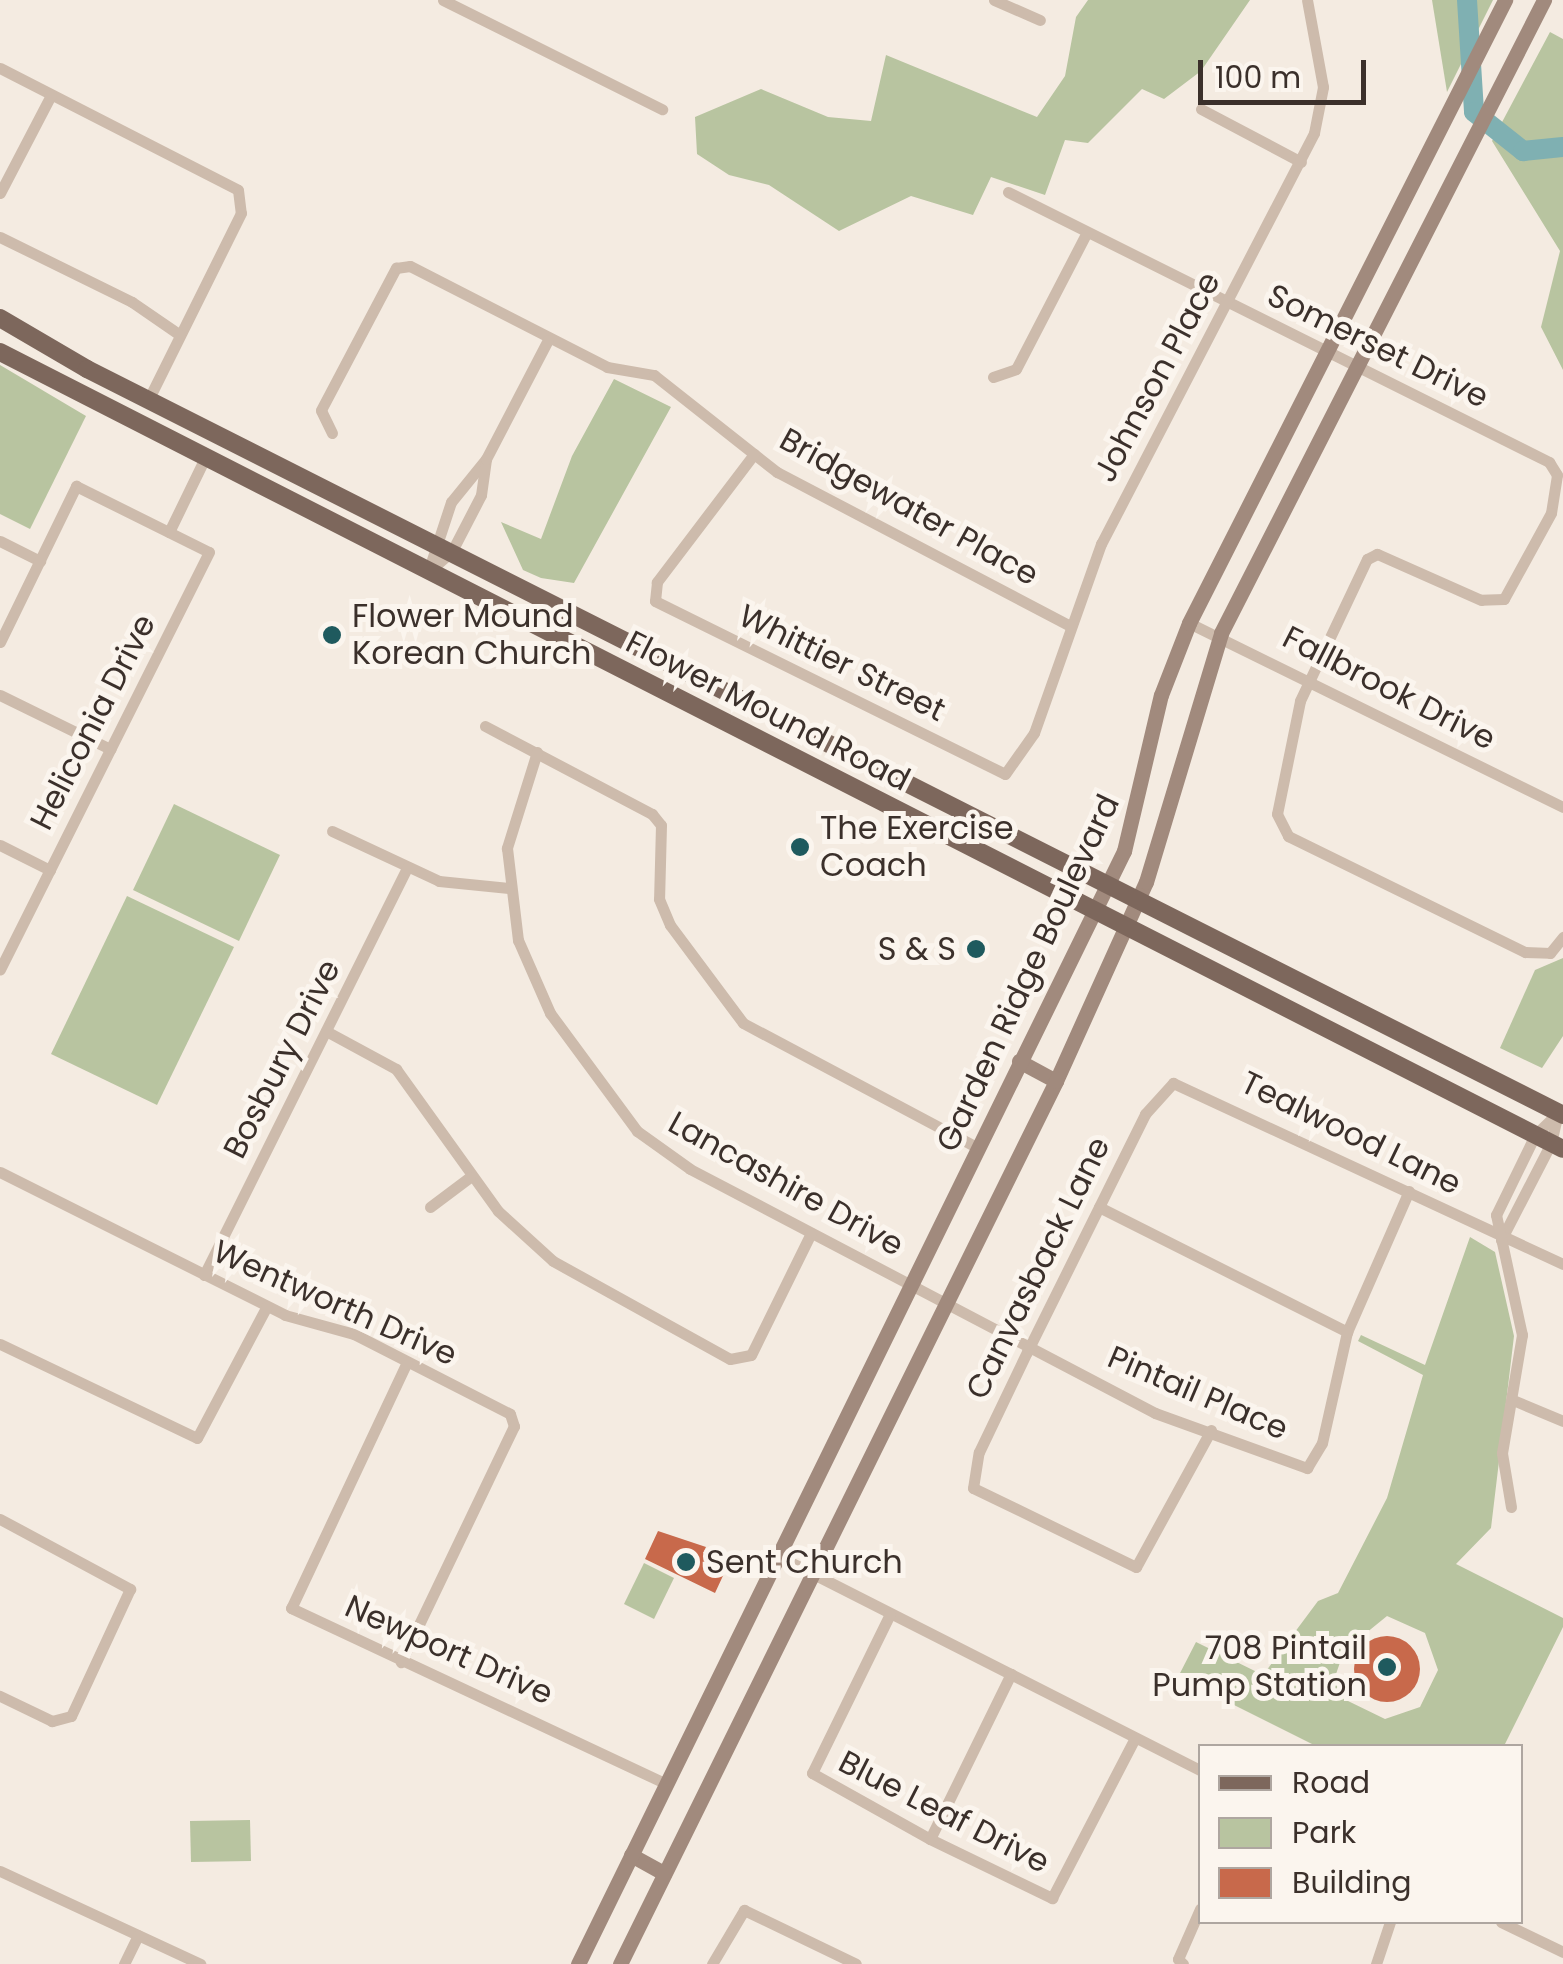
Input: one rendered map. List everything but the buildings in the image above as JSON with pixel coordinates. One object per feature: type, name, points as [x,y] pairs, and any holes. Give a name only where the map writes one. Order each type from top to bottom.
[{"type":"main road","name":"Garden Ridge Boulevard","points":[[620,1964],[1056,1081],[1126,926],[1166,836],[1221,633],[1544,0]]},
{"type":"main road","name":"Garden Ridge Boulevard","points":[[578,1964],[780,1557],[976,1146],[1109,882],[1140,812],[1161,695],[1189,623],[1502,7]]},
{"type":"main road","name":"Flower Mound Road","points":[[0,318],[148,400],[1139,897],[1561,1114]]},
{"type":"main road","name":"Flower Mound Road","points":[[0,352],[1550,1143]]},
{"type":"main road","points":[[1019,1061],[1056,1081]]},
{"type":"main road","points":[[631,1856],[664,1873]]},
{"type":"street","points":[[443,0],[662,109]]},
{"type":"street","points":[[994,0],[1040,20]]},
{"type":"street","name":"Johnson Place","points":[[1005,774],[1034,733],[1100,544],[1301,162],[1323,87],[1308,0]]},
{"type":"street","points":[[0,68],[238,190],[240,213],[148,400]]},
{"type":"street","points":[[0,193],[51,95]]},
{"type":"street","points":[[1201,109],[1301,162]]},
{"type":"street","name":"Somerset Drive","points":[[1008,192],[1549,462],[1557,474],[1550,513],[1504,599],[1480,600],[1370,555],[1310,680]]},
{"type":"street","points":[[993,377],[1016,369],[1087,232]]},
{"type":"street","points":[[0,237],[132,302],[180,335]]},
{"type":"street","name":"Bridgewater Place","points":[[332,432],[321,410],[396,268],[410,266],[606,367],[654,375],[754,454],[1070,626]]},
{"type":"street","points":[[428,572],[432,542],[464,480],[486,459],[548,340]]},
{"type":"street","name":"Whittier Street","points":[[754,454],[657,582],[655,601],[1005,774]]},
{"type":"street","points":[[0,642],[76,486],[169,532],[205,458]]},
{"type":"street","points":[[428,572],[452,552],[481,495],[486,459]]},
{"type":"street","name":"Heliconia Drive","points":[[0,970],[209,552],[169,532]]},
{"type":"street","points":[[0,541],[40,561]]},
{"type":"street","name":"Fallbrook Drive","points":[[1189,623],[1221,633],[1563,807]]},
{"type":"street","points":[[1310,680],[1286,757],[1280,826],[1525,952],[1550,953],[1563,937]]},
{"type":"street","points":[[0,695],[110,748]]},
{"type":"street","points":[[486,726],[661,825],[660,899],[694,965],[732,1013],[976,1146]]},
{"type":"street","name":"Lancashire Drive","points":[[537,752],[514,810],[509,888],[532,982],[625,1118],[690,1169],[910,1285]]},
{"type":"street","points":[[332,831],[449,883],[509,888]]},
{"type":"street","points":[[0,845],[50,870]]},
{"type":"street","name":"Bosbury Drive","points":[[204,1275],[406,867]]},
{"type":"street","points":[[326,1031],[396,1069],[470,1177],[516,1228],[580,1279],[741,1362],[811,1232]]},
{"type":"street","name":"Tealwood Lane","points":[[1173,1083],[1409,1192],[1501,1240],[1563,1264]]},
{"type":"street","name":"Canvasback Lane","points":[[1173,1083],[1146,1114],[1099,1206],[979,1452],[974,1488],[1130,1567],[1141,1564],[1211,1430]]},
{"type":"street","points":[[1501,1240],[1561,1114]]},
{"type":"street","points":[[1510,1508],[1502,1452],[1522,1335],[1496,1214],[1550,1143]]},
{"type":"street","name":"Wentworth Drive","points":[[0,1172],[267,1306],[354,1334],[510,1414],[514,1426],[401,1662]]},
{"type":"street","points":[[430,1207],[470,1177]]},
{"type":"street","points":[[1099,1206],[1347,1332],[1409,1192]]},
{"type":"street","name":"Pintail Place","points":[[910,1285],[1156,1413],[1307,1468],[1322,1443],[1347,1332]]},
{"type":"street","points":[[0,1344],[197,1438],[267,1306]]},
{"type":"street","name":"Newport Drive","points":[[407,1362],[291,1608],[666,1784]]},
{"type":"street","points":[[1513,1400],[1563,1421]]},
{"type":"street","points":[[0,1520],[130,1589],[63,1722],[0,1696]]},
{"type":"street","points":[[780,1557],[1198,1769]]},
{"type":"street","name":"Blue Leaf Drive","points":[[890,1614],[812,1773],[930,1839],[1052,1898],[1136,1738]]},
{"type":"street","points":[[930,1839],[1010,1674]]},
{"type":"street","points":[[0,1871],[200,1964]]},
{"type":"street","points":[[712,1964],[744,1910],[856,1964]]},
{"type":"street","points":[[1180,1962],[1198,1915]]},
{"type":"street","points":[[1376,1964],[1389,1924]]},
{"type":"street","points":[[1506,1924],[1563,1952]]},
{"type":"street","points":[[124,1964],[138,1935]]},
{"type":"green space","points":[[1088,0],[1250,0],[1201,71],[1164,99],[1142,89],[1088,143],[1065,140],[1045,195],[991,177],[973,215],[911,196],[839,231],[769,185],[729,175],[697,154],[695,117],[761,89],[828,117],[871,121],[886,55],[1037,117],[1065,76],[1076,17]]},
{"type":"green space","points":[[1432,0],[1493,0],[1447,92]]},
{"type":"green space","points":[[1550,32],[1563,39],[1563,370],[1541,327],[1560,251],[1492,141]]},
{"type":"green space","points":[[0,365],[86,416],[30,529],[0,514]]},
{"type":"green space","points":[[614,379],[671,407],[574,583],[541,578],[523,570],[501,522],[541,539],[572,456]]},
{"type":"green space","points":[[174,804],[280,855],[239,941],[133,890]]},
{"type":"green space","points":[[127,896],[234,947],[157,1105],[51,1054]]},
{"type":"green space","points":[[1563,958],[1563,1036],[1542,1068],[1500,1048],[1535,970]]},
{"type":"green space","points":[[1470,1237],[1495,1252],[1514,1336],[1491,1528],[1456,1564],[1563,1618],[1563,1627],[1505,1744],[1312,1744],[1178,1677],[1196,1642],[1263,1675],[1318,1601],[1338,1593],[1387,1498],[1423,1375],[1358,1341],[1361,1335],[1425,1365]],"holes":[[[1387,1616],[1425,1633],[1438,1670],[1420,1707],[1385,1719],[1348,1701],[1336,1674],[1344,1651]]]},
{"type":"green space","points":[[644,1563],[674,1578],[654,1619],[624,1604]]},
{"type":"green space","points":[[250,1820],[251,1861],[191,1862],[190,1821]]},
{"type":"waterway","points":[[1467,0],[1474,112],[1523,151],[1563,147]]},
{"type":"place","name":"Flower Mound Korean Church","points":[[332,635]]},
{"type":"place","name":"The Exercise Coach","points":[[800,847]]},
{"type":"place","name":"S & S","points":[[976,949]]},
{"type":"place","name":"Sent Church","points":[[686,1562]]},
{"type":"place","name":"708 Pintail Pump Station","points":[[1387,1667]]}]
